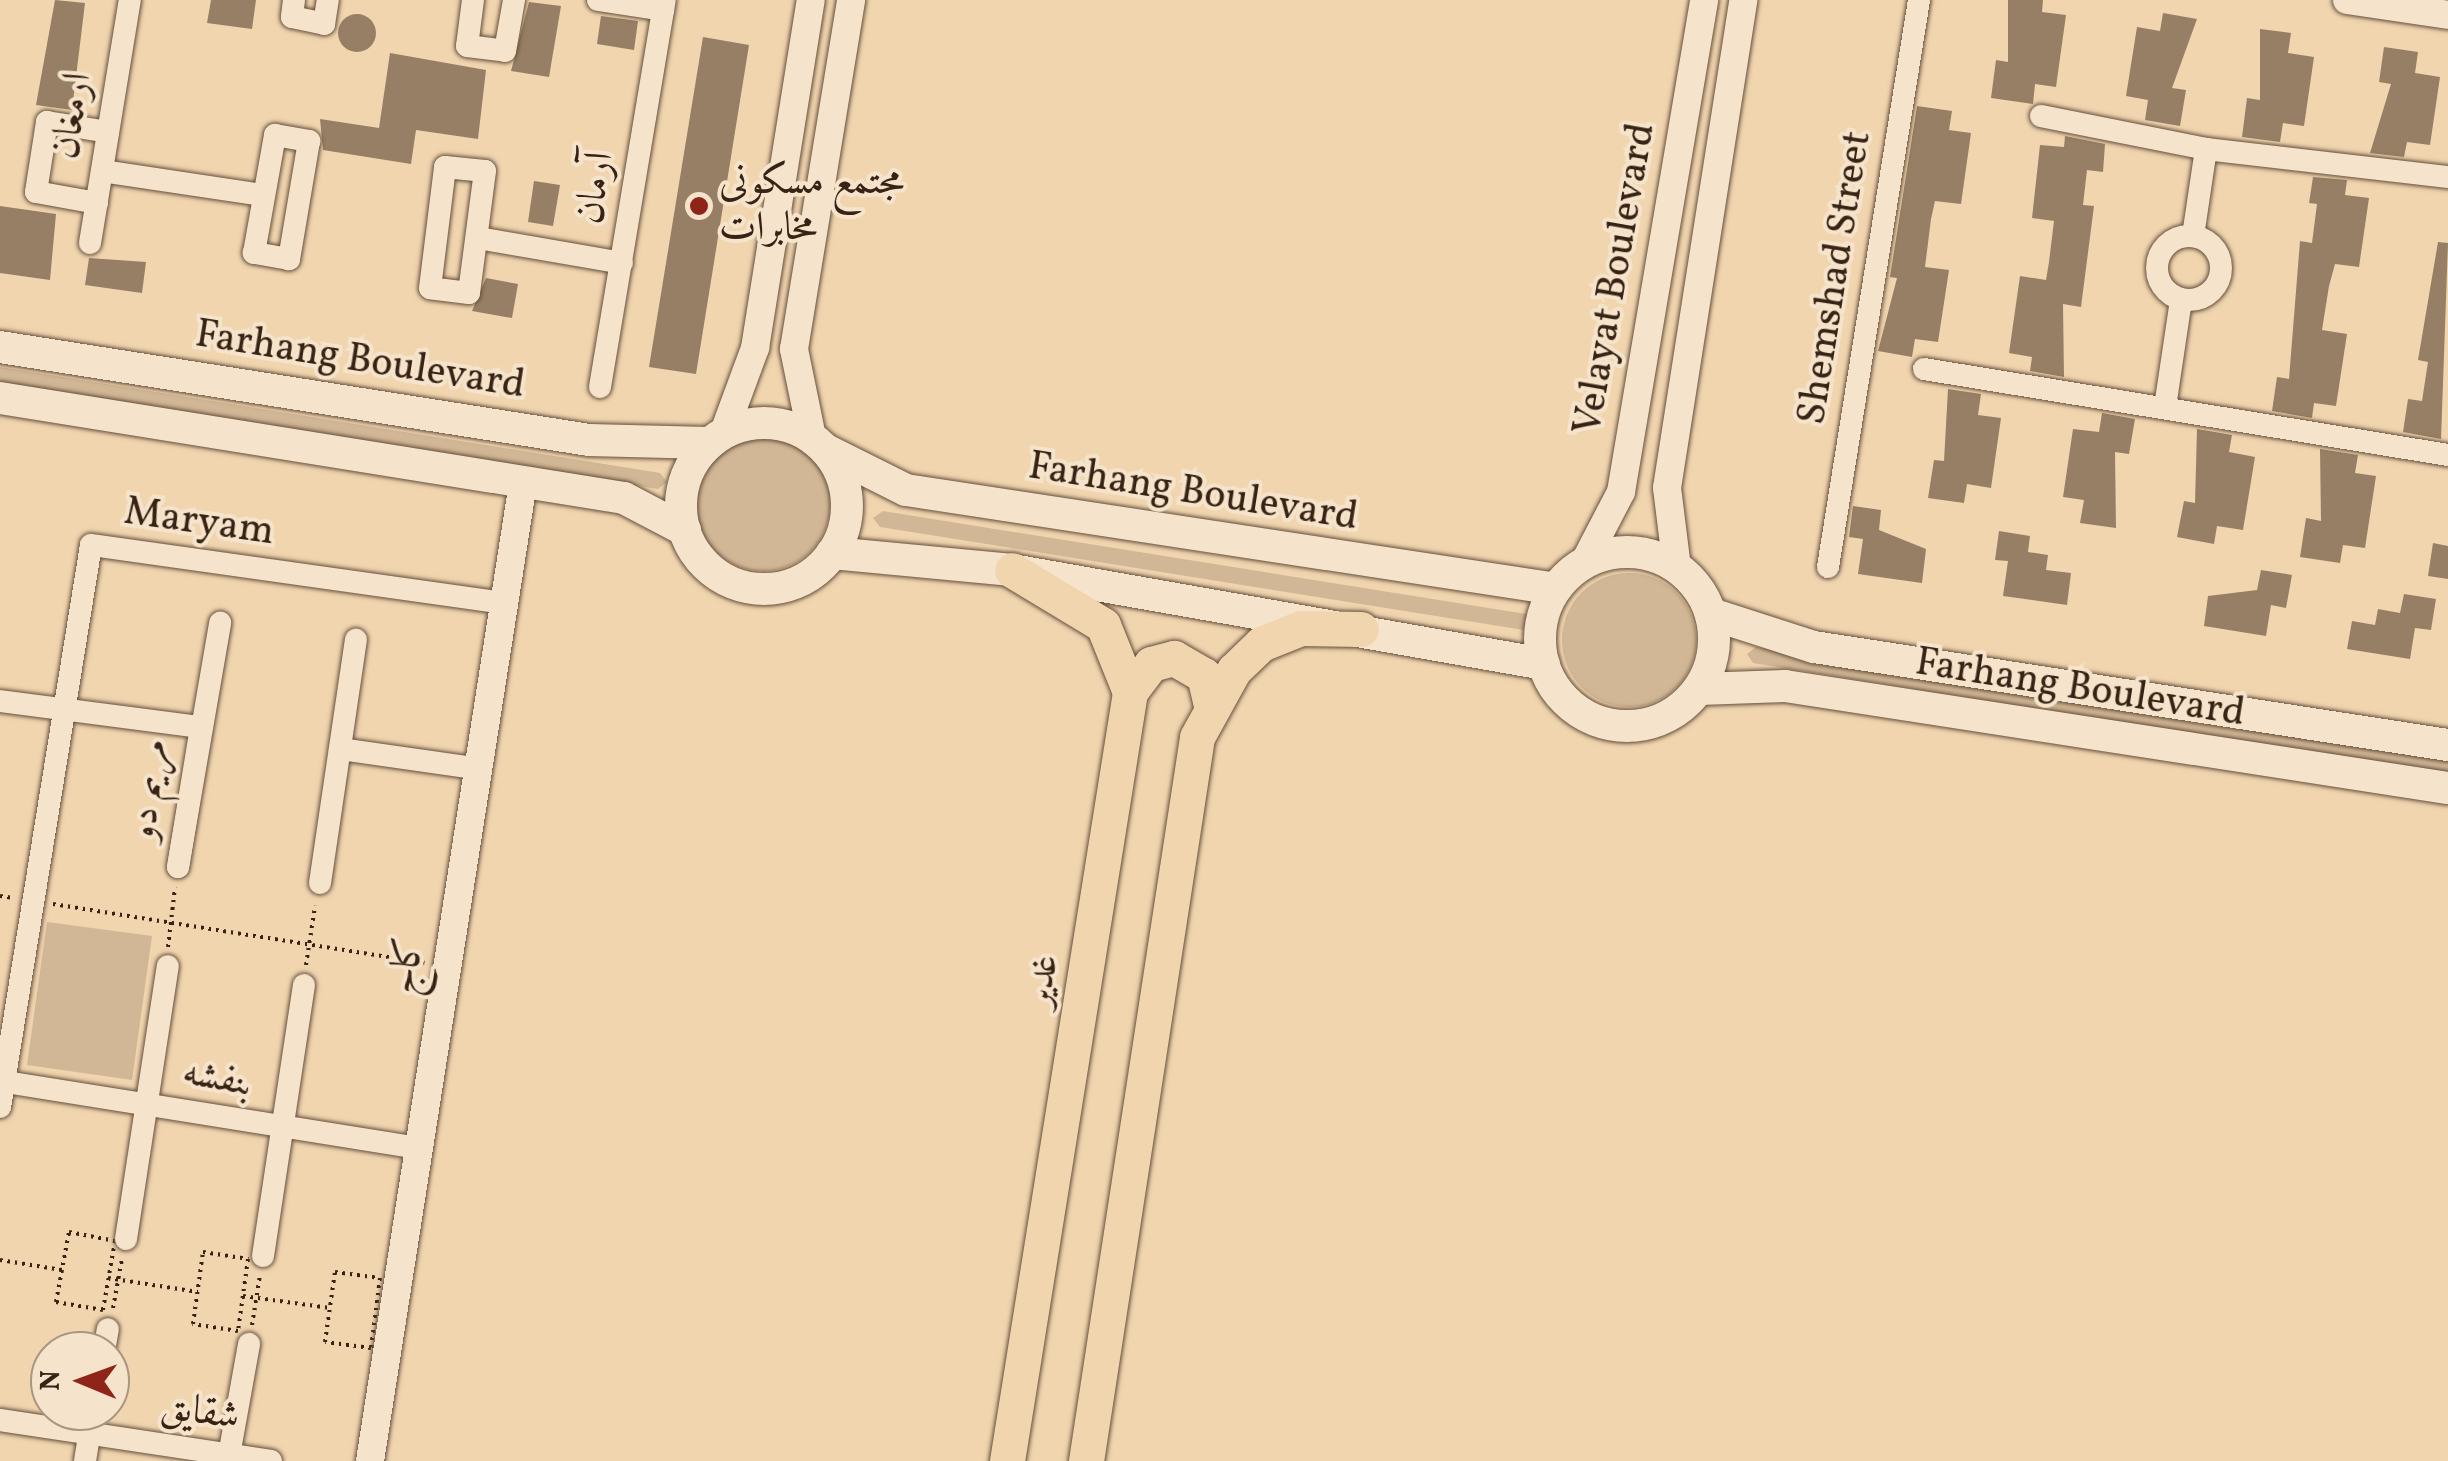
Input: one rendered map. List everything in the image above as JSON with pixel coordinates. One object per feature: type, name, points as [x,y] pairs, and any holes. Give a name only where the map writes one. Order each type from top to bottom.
[{"type":"main road","name":"Farhang Boulevard","points":[[3,347],[589,440],[716,438]]},
{"type":"main road","points":[[0,398],[624,498],[685,530]]},
{"type":"main road","points":[[778,423],[819,443],[847,500],[832,553],[788,586],[751,588],[703,562],[685,530],[682,492],[716,438],[778,423]]},
{"type":"main road","name":"Farhang Boulevard","points":[[819,443],[906,490],[1556,589]]},
{"type":"main road","points":[[1622,552],[1677,568],[1710,614],[1713,653],[1699,689],[1670,715],[1614,725],[1563,698],[1544,664],[1542,626],[1556,589],[1584,564],[1622,552]]},
{"type":"main road","points":[[832,553],[1012,570],[1544,664]]},
{"type":"main road","points":[[1012,570],[1104,625],[1130,692]]},
{"type":"main road","name":"Farhang Boulevard","points":[[1710,614],[1814,647],[2448,746]]},
{"type":"main road","points":[[1086,1461],[1197,737],[1234,670],[1279,634],[1362,629]]},
{"type":"main road","points":[[1130,692],[1150,664],[1174,658],[1204,674],[1212,705]]},
{"type":"main road","name":"Farhang Boulevard","points":[[1699,689],[1785,686],[2448,788]]},
{"type":"main road","name":"غدیر","points":[[1006,1461],[1130,692]]},
{"type":"street","name":"ارمغان","points":[[90,243],[130,0]]},
{"type":"street","points":[[294,0],[292,16],[324,24],[328,0]]},
{"type":"street","points":[[473,0],[467,46],[505,50],[514,0]]},
{"type":"street","points":[[598,0],[664,5]]},
{"type":"street","points":[[716,438],[756,348],[811,0]]},
{"type":"street","points":[[819,443],[794,350],[851,0]]},
{"type":"street","name":"Velayat Boulevard","points":[[1584,564],[1621,492],[1704,0]]},
{"type":"street","name":"Velayat Boulevard","points":[[1677,568],[1667,488],[1743,0]]},
{"type":"street","name":"Shemshad Street","points":[[1828,568],[1918,0]]},
{"type":"street","points":[[2347,0],[2448,15]]},
{"type":"street","name":"آرمان","points":[[600,387],[664,5]]},
{"type":"street","points":[[2041,116],[2206,149],[2448,177]]},
{"type":"street","points":[[97,202],[36,192],[47,122],[108,132]]},
{"type":"street","points":[[275,135],[309,141],[288,259],[254,253],[263,195],[275,135]]},
{"type":"street","points":[[2192,236],[2206,149]]},
{"type":"street","points":[[445,167],[486,171],[478,238],[469,293],[430,288],[445,167]]},
{"type":"street","points":[[102,170],[263,195]]},
{"type":"street","points":[[2192,236],[2219,257],[2219,280],[2204,297],[2181,300],[2158,279],[2156,262],[2176,238],[2192,236]]},
{"type":"street","points":[[478,238],[622,263]]},
{"type":"street","points":[[2165,407],[2181,300]]},
{"type":"street","points":[[1924,369],[2448,456]]},
{"type":"street","name":"کاج","points":[[370,1461],[523,483]]},
{"type":"street","name":"Maryam","points":[[0,1107],[91,546],[504,603]]},
{"type":"street","name":"مریم دو","points":[[178,867],[220,623]]},
{"type":"street","points":[[320,884],[356,640]]},
{"type":"street","points":[[0,701],[64,708]]},
{"type":"street","name":"مریم دو","points":[[64,708],[201,727],[178,867]]},
{"type":"street","points":[[340,749],[480,768]]},
{"type":"street","points":[[126,1239],[168,966]]},
{"type":"street","points":[[264,1256],[304,985]]},
{"type":"street","name":"بنفشه","points":[[2,1081],[418,1148]]},
{"type":"street","points":[[229,1458],[249,1344]]},
{"type":"street","name":"شقایق","points":[[0,1420],[30,1421]]},
{"type":"street","points":[[85,1461],[90,1431]]},
{"type":"street","name":"شقایق","points":[[126,1431],[229,1458],[271,1461]]},
{"type":"path","points":[[168,966],[168,923],[178,867]]},
{"type":"path","points":[[304,985],[320,884]]},
{"type":"path","points":[[0,896],[448,967]]},
{"type":"path","points":[[68,1232],[115,1241],[102,1310],[56,1302],[62,1270],[68,1232]]},
{"type":"path","points":[[108,1331],[126,1239]]},
{"type":"path","points":[[204,1252],[248,1260],[238,1331],[193,1324],[198,1292],[204,1252]]},
{"type":"path","points":[[249,1344],[264,1256]]},
{"type":"path","points":[[0,1260],[62,1270]]},
{"type":"path","points":[[336,1272],[380,1278],[370,1348],[326,1342],[330,1308],[336,1272]]},
{"type":"path","points":[[108,1278],[198,1292]]},
{"type":"path","points":[[243,1296],[330,1308]]},
{"type":"shaded area","points":[[0,367],[660,473],[667,482],[658,489],[0,383]]},
{"type":"shaded area","points":[[763,437],[789,442],[810,457],[825,478],[830,504],[825,530],[810,551],[789,566],[763,571],[737,566],[716,551],[701,530],[696,504],[701,478],[716,457],[737,442]]},
{"type":"shaded area","points":[[883,511],[1526,614],[1533,623],[1524,630],[880,527],[873,518]]},
{"type":"shaded area","points":[[1629,573],[1655,578],[1676,593],[1691,614],[1696,640],[1691,666],[1676,687],[1655,702],[1629,707],[1603,702],[1582,687],[1567,666],[1562,640],[1567,614],[1582,593],[1603,578]]},
{"type":"shaded area","points":[[1756,647],[2448,758],[2448,775],[1753,663],[1747,654]]},
{"type":"shaded area","points":[[47,922],[152,936],[132,1080],[27,1065]]},
{"type":"building","points":[[55,0],[85,3],[72,110],[36,105]]},
{"type":"building","points":[[211,0],[256,0],[252,29],[207,23]]},
{"type":"building","points":[[2008,0],[2043,0],[2042,12],[2066,15],[2056,87],[2035,84],[2033,104],[1991,98],[1996,60],[2008,62]]},
{"type":"building","points":[[529,2],[561,6],[549,77],[511,71]]},
{"type":"building","points":[[2163,13],[2197,19],[2172,88],[2186,90],[2180,126],[2145,120],[2148,100],[2126,96],[2137,27],[2160,31]]},
{"type":"building","points":[[357,14],[370,20],[376,33],[370,46],[357,52],[344,46],[338,33],[344,20]]},
{"type":"building","points":[[601,16],[638,21],[634,50],[597,44]]},
{"type":"building","points":[[2260,29],[2291,33],[2288,53],[2314,57],[2304,126],[2283,123],[2280,142],[2242,137],[2247,98],[2260,100]]},
{"type":"building","name":"مجتمع مسکونی مخابرات","points":[[703,37],[749,45],[696,374],[649,367]]},
{"type":"building","points":[[2384,47],[2418,52],[2415,73],[2440,77],[2430,145],[2407,142],[2404,157],[2370,153],[2391,84],[2379,82]]},
{"type":"building","points":[[390,53],[486,70],[478,139],[416,130],[411,164],[323,150],[320,119],[379,128]]},
{"type":"building","points":[[1917,106],[1952,111],[1949,130],[1971,133],[1961,204],[1935,201],[1931,219],[1925,267],[1949,270],[1938,342],[1915,339],[1912,357],[1878,351],[1897,278],[1890,277]]},
{"type":"building","points":[[2065,136],[2105,144],[2103,172],[2087,170],[2083,205],[2094,206],[2081,307],[2063,304],[2064,377],[2030,371],[2032,357],[2009,353],[2020,276],[2046,280],[2049,262],[2054,221],[2032,218],[2040,145],[2064,147]]},
{"type":"building","points":[[2313,177],[2347,180],[2345,195],[2369,198],[2359,267],[2335,264],[2322,330],[2347,334],[2336,406],[2314,403],[2312,418],[2272,411],[2277,377],[2289,379],[2300,241],[2312,243],[2317,204],[2309,203]]},
{"type":"building","points":[[534,181],[560,185],[553,226],[528,222]]},
{"type":"building","points":[[0,206],[56,214],[50,280],[0,273]]},
{"type":"building","points":[[2438,242],[2448,243],[2441,439],[2403,432],[2408,399],[2422,401],[2428,362],[2418,360]]},
{"type":"building","points":[[89,258],[146,262],[142,293],[85,285]]},
{"type":"building","points":[[486,278],[518,284],[512,318],[472,311]]},
{"type":"building","points":[[1948,389],[1981,394],[1978,415],[2001,418],[1991,488],[1967,484],[1964,503],[1928,498],[1934,460],[1944,461]]},
{"type":"building","points":[[2102,413],[2135,419],[2129,454],[2115,452],[2116,528],[2080,523],[2084,500],[2063,497],[2073,429],[2099,432]]},
{"type":"building","points":[[2197,429],[2232,435],[2229,452],[2255,457],[2243,530],[2217,526],[2214,544],[2177,537],[2184,501],[2195,503]]},
{"type":"building","points":[[2320,449],[2358,455],[2355,473],[2376,476],[2365,548],[2343,545],[2340,563],[2300,557],[2306,518],[2321,521]]},
{"type":"building","points":[[1853,506],[1881,510],[1879,530],[1926,549],[1922,583],[1858,574],[1863,539],[1849,537]]},
{"type":"building","points":[[1999,531],[2030,536],[2028,552],[2048,555],[2046,570],[2071,573],[2067,605],[2003,596],[2008,561],[1995,560]]},
{"type":"building","points":[[2433,543],[2448,546],[2448,579],[2428,576]]},
{"type":"building","points":[[2261,570],[2292,575],[2286,608],[2271,605],[2266,636],[2204,626],[2208,596],[2257,590]]},
{"type":"building","points":[[2404,594],[2436,599],[2431,630],[2415,628],[2410,659],[2347,649],[2352,621],[2375,625],[2378,609],[2400,613]]},
{"type":"place","name":"مجتمع مسکونی مخابرات","points":[[699,206]]}]
